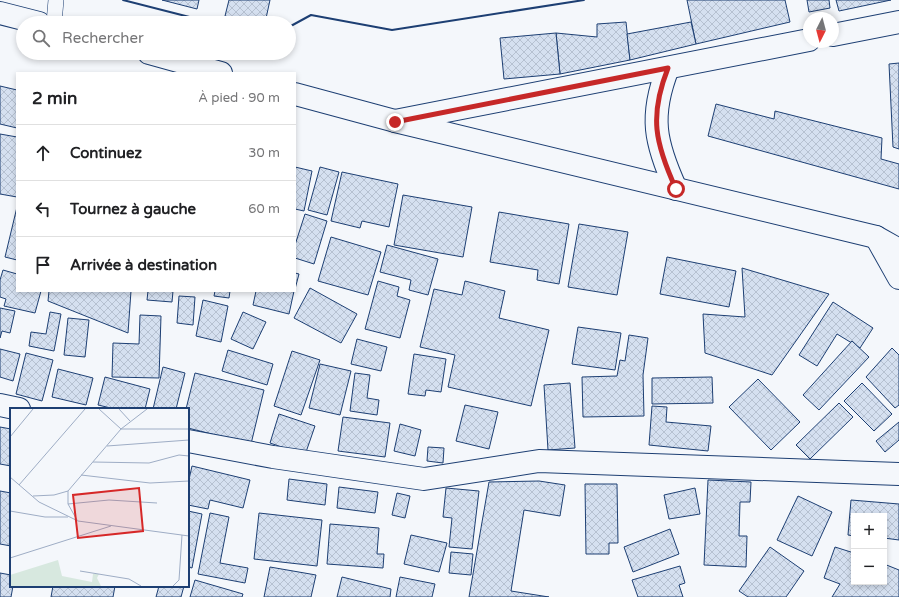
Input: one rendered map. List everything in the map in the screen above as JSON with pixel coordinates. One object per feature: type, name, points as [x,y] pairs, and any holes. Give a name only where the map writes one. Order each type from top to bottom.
[{"type":"main road","points":[[0,13],[16,17]]},
{"type":"main road","points":[[839,35],[899,22]]},
{"type":"main road","points":[[395,122],[803,41]]},
{"type":"main road","points":[[174,60],[217,72]]},
{"type":"main road","points":[[668,68],[659,90],[656,120],[657,136],[665,164],[676,189]]},
{"type":"main road","points":[[296,94],[395,122],[876,237],[899,250]]},
{"type":"main road","points":[[876,237],[899,278]]},
{"type":"main road","points":[[0,405],[14,408]]},
{"type":"main road","points":[[189,441],[273,457],[424,479],[539,461],[899,474]]},
{"type":"lane","points":[[55,16],[56,0]]},
{"type":"building","points":[[162,0],[199,0],[197,9]]},
{"type":"building","points":[[229,0],[270,0],[267,16],[225,16]]},
{"type":"building","points":[[687,0],[785,0],[790,22],[696,44]]},
{"type":"building","points":[[807,0],[829,0],[830,8],[809,12]]},
{"type":"building","points":[[836,0],[891,0],[839,11]]},
{"type":"building","points":[[626,22],[630,60],[560,74],[556,33],[597,37],[597,24]]},
{"type":"building","points":[[691,22],[696,44],[630,60],[627,34]]},
{"type":"building","points":[[556,33],[560,74],[504,79],[500,38]]},
{"type":"building","points":[[899,63],[899,149],[893,147],[889,64]]},
{"type":"building","points":[[0,86],[16,90],[16,128],[0,124]]},
{"type":"building","points":[[716,104],[774,119],[775,111],[882,138],[881,159],[899,164],[899,189],[708,136]]},
{"type":"building","points":[[0,134],[16,137],[16,197],[0,194]]},
{"type":"building","points":[[296,167],[312,171],[304,211],[296,209]]},
{"type":"building","points":[[320,167],[339,172],[327,215],[308,210]]},
{"type":"building","points":[[342,172],[398,184],[389,227],[362,221],[360,228],[331,221]]},
{"type":"building","points":[[403,195],[472,207],[463,257],[394,245]]},
{"type":"building","points":[[16,211],[16,260],[5,257]]},
{"type":"building","points":[[499,212],[569,224],[559,284],[537,280],[538,270],[490,262]]},
{"type":"building","points":[[305,214],[327,221],[314,264],[296,258],[296,242]]},
{"type":"building","points":[[579,224],[628,232],[617,295],[568,287]]},
{"type":"building","points":[[331,237],[381,252],[368,295],[318,281]]},
{"type":"building","points":[[387,245],[438,259],[428,295],[409,290],[411,280],[380,272]]},
{"type":"building","points":[[667,257],[736,271],[729,307],[660,294]]},
{"type":"building","points":[[742,268],[829,294],[772,375],[705,353],[703,314],[745,317]]},
{"type":"building","points":[[3,270],[16,274],[16,292],[41,292],[35,313],[4,306],[6,299],[0,297],[0,280]]},
{"type":"building","points":[[296,273],[299,274],[296,285]]},
{"type":"building","points":[[378,281],[399,287],[397,296],[410,300],[400,338],[365,329]]},
{"type":"building","points":[[465,281],[505,291],[499,318],[549,330],[531,406],[448,387],[455,355],[420,347],[434,289],[462,295]]},
{"type":"building","points":[[310,288],[357,314],[341,343],[294,318]]},
{"type":"building","points":[[49,292],[131,292],[128,333],[48,301]]},
{"type":"building","points":[[148,292],[173,292],[172,302],[147,300]]},
{"type":"building","points":[[215,292],[230,292],[229,298],[214,296]]},
{"type":"building","points":[[256,292],[294,292],[289,314],[253,305]]},
{"type":"building","points":[[179,296],[195,297],[193,325],[177,323]]},
{"type":"building","points":[[203,300],[228,306],[221,342],[196,336]]},
{"type":"building","points":[[833,302],[873,328],[860,348],[837,334],[817,366],[799,355]]},
{"type":"building","points":[[0,308],[15,311],[10,333],[2,331],[0,338]]},
{"type":"building","points":[[50,312],[61,314],[54,351],[29,346],[31,332],[46,334]]},
{"type":"building","points":[[243,312],[266,322],[253,349],[231,339]]},
{"type":"building","points":[[140,315],[161,316],[159,378],[112,377],[113,343],[139,344]]},
{"type":"building","points":[[68,318],[89,320],[85,357],[64,355]]},
{"type":"building","points":[[578,327],[621,333],[615,370],[572,364]]},
{"type":"building","points":[[629,335],[648,338],[643,375],[644,416],[583,417],[582,377],[617,376],[620,360],[625,361]]},
{"type":"building","points":[[357,339],[387,347],[381,371],[351,364]]},
{"type":"building","points":[[852,341],[869,357],[819,410],[803,395]]},
{"type":"building","points":[[892,348],[899,355],[899,405],[895,408],[866,377]]},
{"type":"building","points":[[0,349],[20,354],[13,381],[0,377]]},
{"type":"building","points":[[228,350],[273,364],[267,385],[222,371]]},
{"type":"building","points":[[292,351],[320,360],[301,415],[274,406]]},
{"type":"building","points":[[26,353],[53,360],[42,401],[16,394]]},
{"type":"building","points":[[414,354],[446,359],[441,392],[426,390],[425,396],[408,394]]},
{"type":"building","points":[[320,364],[351,371],[340,415],[309,408]]},
{"type":"building","points":[[163,367],[185,373],[176,408],[153,408]]},
{"type":"building","points":[[58,369],[93,378],[86,405],[52,397]]},
{"type":"building","points":[[195,373],[264,390],[251,444],[189,428],[189,408],[186,408]]},
{"type":"building","points":[[355,373],[370,375],[367,398],[379,400],[377,415],[350,411]]},
{"type":"building","points":[[105,377],[150,389],[145,408],[111,408],[98,405]]},
{"type":"building","points":[[712,377],[713,403],[652,404],[652,378]]},
{"type":"building","points":[[758,379],[800,422],[771,450],[729,407]]},
{"type":"building","points":[[570,383],[575,448],[548,450],[544,385]]},
{"type":"building","points":[[862,383],[892,414],[874,431],[844,401]]},
{"type":"building","points":[[839,403],[853,417],[810,459],[796,445]]},
{"type":"building","points":[[465,405],[498,412],[489,449],[456,441]]},
{"type":"building","points":[[652,406],[667,407],[666,422],[711,426],[708,451],[649,445]]},
{"type":"building","points":[[279,414],[315,426],[305,455],[270,443]]},
{"type":"building","points":[[343,417],[390,423],[385,457],[338,451]]},
{"type":"building","points":[[899,422],[899,440],[885,452],[876,441]]},
{"type":"building","points":[[400,424],[421,430],[415,456],[394,451]]},
{"type":"building","points":[[0,427],[10,429],[10,466],[0,464]]},
{"type":"building","points":[[428,447],[444,448],[443,463],[427,461]]},
{"type":"building","points":[[192,466],[250,480],[243,508],[210,500],[208,509],[189,505],[189,480]]},
{"type":"building","points":[[289,479],[327,484],[325,505],[287,500]]},
{"type":"building","points":[[708,480],[751,482],[750,502],[740,502],[739,536],[747,536],[746,567],[704,565]]},
{"type":"building","points":[[539,481],[565,485],[560,516],[524,510],[511,591],[549,597],[469,597],[489,482]]},
{"type":"building","points":[[585,484],[617,484],[618,543],[609,543],[609,554],[586,554]]},
{"type":"building","points":[[339,487],[378,492],[375,513],[337,508]]},
{"type":"building","points":[[446,488],[479,491],[472,549],[449,547],[452,518],[443,517]]},
{"type":"building","points":[[695,488],[700,514],[669,519],[664,495]]},
{"type":"building","points":[[0,491],[10,493],[10,546],[0,544]]},
{"type":"building","points":[[397,493],[410,496],[405,518],[392,515]]},
{"type":"building","points":[[798,496],[832,512],[812,556],[777,540]]},
{"type":"building","points":[[851,500],[899,504],[899,540],[887,538],[887,513],[851,513],[851,536],[848,535]]},
{"type":"building","points":[[189,511],[202,514],[192,568],[189,567]]},
{"type":"building","points":[[210,513],[229,517],[220,563],[248,568],[245,583],[198,574]]},
{"type":"building","points":[[259,513],[322,520],[317,566],[254,559]]},
{"type":"building","points":[[330,524],[379,528],[377,554],[384,554],[383,568],[327,564]]},
{"type":"building","points":[[670,529],[679,554],[633,572],[624,547]]},
{"type":"building","points":[[411,535],[447,543],[439,572],[404,564]]},
{"type":"building","points":[[770,547],[804,571],[786,597],[748,597],[739,591]]},
{"type":"building","points":[[835,547],[851,552],[851,585],[887,585],[887,565],[899,570],[899,597],[832,597],[840,584],[824,578]]},
{"type":"building","points":[[451,552],[473,554],[471,575],[449,573]]},
{"type":"building","points":[[680,566],[685,583],[679,585],[683,597],[638,597],[632,580]]},
{"type":"building","points":[[270,567],[316,575],[311,597],[264,597]]},
{"type":"building","points":[[0,573],[10,575],[10,587],[13,587],[11,597],[0,597]]},
{"type":"building","points":[[342,577],[391,589],[390,597],[337,597]]},
{"type":"building","points":[[400,577],[435,584],[432,597],[396,597]]},
{"type":"building","points":[[195,580],[243,594],[242,597],[190,597]]},
{"type":"building","points":[[53,587],[115,587],[113,597],[51,597]]},
{"type":"building","points":[[159,587],[184,587],[181,597],[156,597]]},
{"type":"wall","points":[[123,0],[186,16]]},
{"type":"wall","points":[[296,23],[311,15],[392,30],[584,0]]},
{"type":"route","points":[[395,122],[668,68],[659,90],[656,120],[657,136],[660,152],[676,189]]}]
